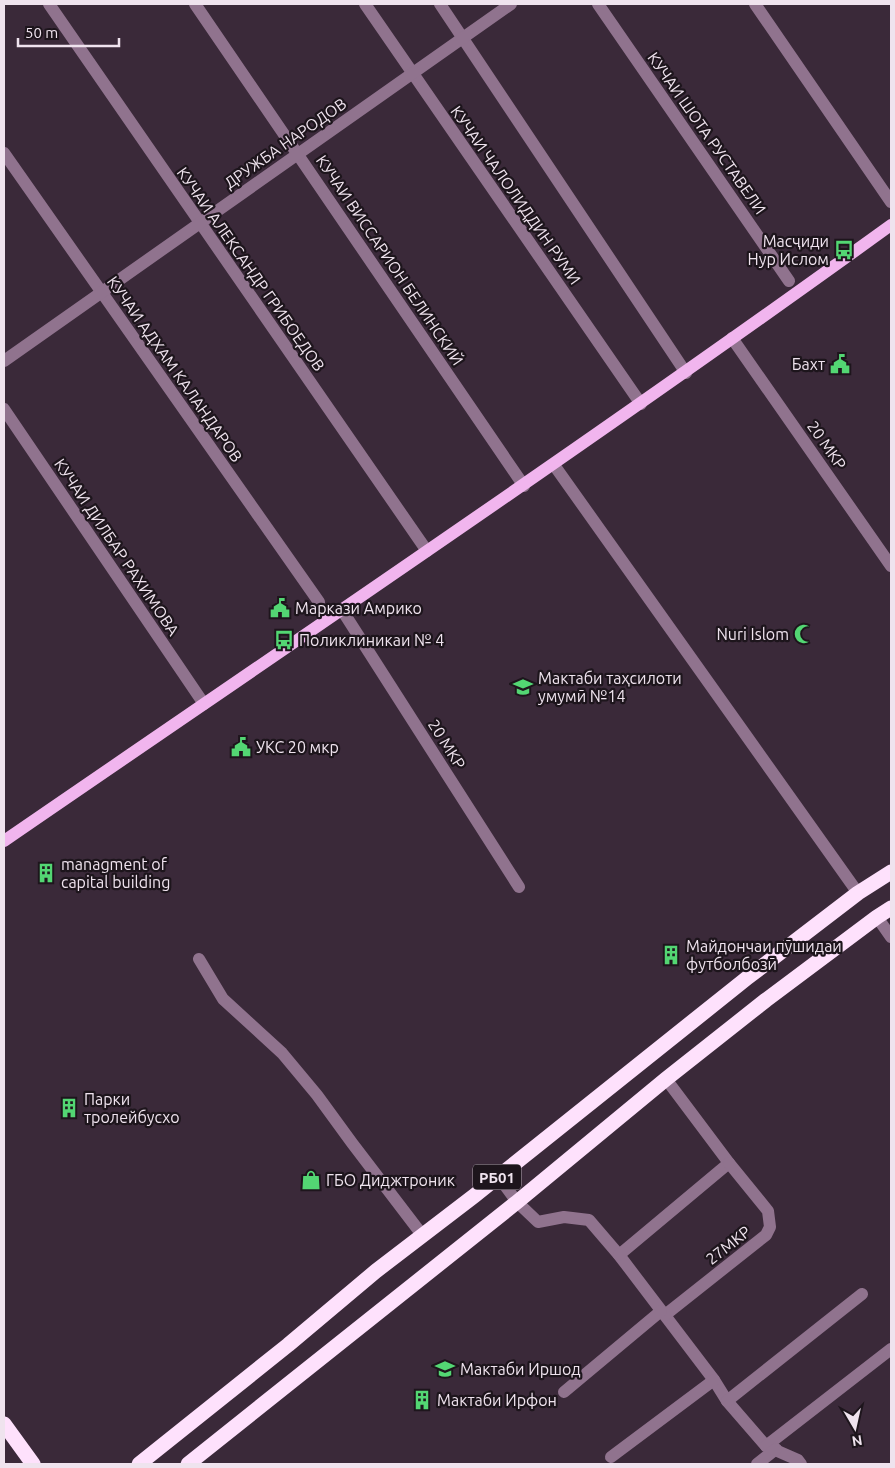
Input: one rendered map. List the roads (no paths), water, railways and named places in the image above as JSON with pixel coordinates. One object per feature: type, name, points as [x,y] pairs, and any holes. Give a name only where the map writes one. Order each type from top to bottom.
[{"type":"highway","name":"РБ01","points":[[139,1464],[288,1345],[376,1271],[423,1236],[747,978],[858,893],[891,872]]},
{"type":"highway","name":"РБ01","points":[[188,1464],[517,1202],[666,1079],[891,908]]},
{"type":"highway","points":[[4,1424],[33,1464]]},
{"type":"main road","points":[[4,841],[204,704],[346,614],[427,551],[734,341],[891,225]]},
{"type":"street","name":"КУЧАИ АЛЕКСАНДР ГРИБОЕДОВ","points":[[49,4],[427,551]]},
{"type":"street","name":"КУЧАИ ВИССАРИОН БЕЛИНСКИЙ","points":[[195,4],[524,486]]},
{"type":"street","name":"КУЧАИ ЧАЛОЛИДДИН РУМИ","points":[[365,4],[641,404]]},
{"type":"street","points":[[440,4],[686,373]]},
{"type":"street","name":"ДРУЖБА НАРОДОВ","points":[[4,361],[511,4]]},
{"type":"street","name":"КУЧАИ ШОТА РУСТАВЕЛИ","points":[[598,4],[789,281]]},
{"type":"street","points":[[755,4],[891,202]]},
{"type":"street","name":"КУЧАИ АДХАМ КАЛАНДАРОВ","points":[[4,153],[319,602]]},
{"type":"street","name":"20 МКР","points":[[734,341],[891,566]]},
{"type":"street","name":"КУЧАИ ДИЛБАР РАХИМОВА","points":[[4,409],[204,704]]},
{"type":"street","points":[[554,465],[858,893]]},
{"type":"street","name":"20 МКР","points":[[346,614],[519,887]]},
{"type":"street","points":[[877,917],[891,937]]},
{"type":"street","points":[[199,959],[223,999],[282,1053],[317,1095],[423,1236]]},
{"type":"street","name":"27МКР","points":[[564,1392],[663,1313],[766,1235],[770,1227],[768,1211],[729,1163],[666,1079]]},
{"type":"street","points":[[619,1255],[729,1163]]},
{"type":"street","points":[[498,1176],[517,1202],[538,1222],[564,1217],[589,1220],[619,1255],[728,1401],[771,1448],[798,1460],[802,1464]]},
{"type":"street","points":[[728,1401],[862,1294]]},
{"type":"street","points":[[757,1464],[771,1448],[891,1350]]},
{"type":"street","points":[[611,1457],[714,1380]]},
{"type":"place","name":"Масҷиди Нур Ислом","points":[[844,250]]},
{"type":"place","name":"Бахт","points":[[840,364]]},
{"type":"place","name":"Маркази Амрико","points":[[280,608]]},
{"type":"place","name":"Nuri Islom","points":[[804,634]]},
{"type":"place","name":"Поликлиникаи № 4","points":[[284,640]]},
{"type":"place","name":"Мактаби таҳсилоти умумӣ №14","points":[[523,687]]},
{"type":"place","name":"УКС 20 мкр","points":[[241,747]]},
{"type":"place","name":"managment of capital building","points":[[46,873]]},
{"type":"place","name":"Майдончаи пӯшидаи футболбозӣ","points":[[671,955]]},
{"type":"place","name":"Парки тролейбусхо","points":[[69,1108]]},
{"type":"place","name":"ГБО Диджтроник","points":[[311,1180]]},
{"type":"place","name":"Мактаби Иршод","points":[[445,1369]]},
{"type":"place","name":"Мактаби Ирфон","points":[[422,1400]]}]
